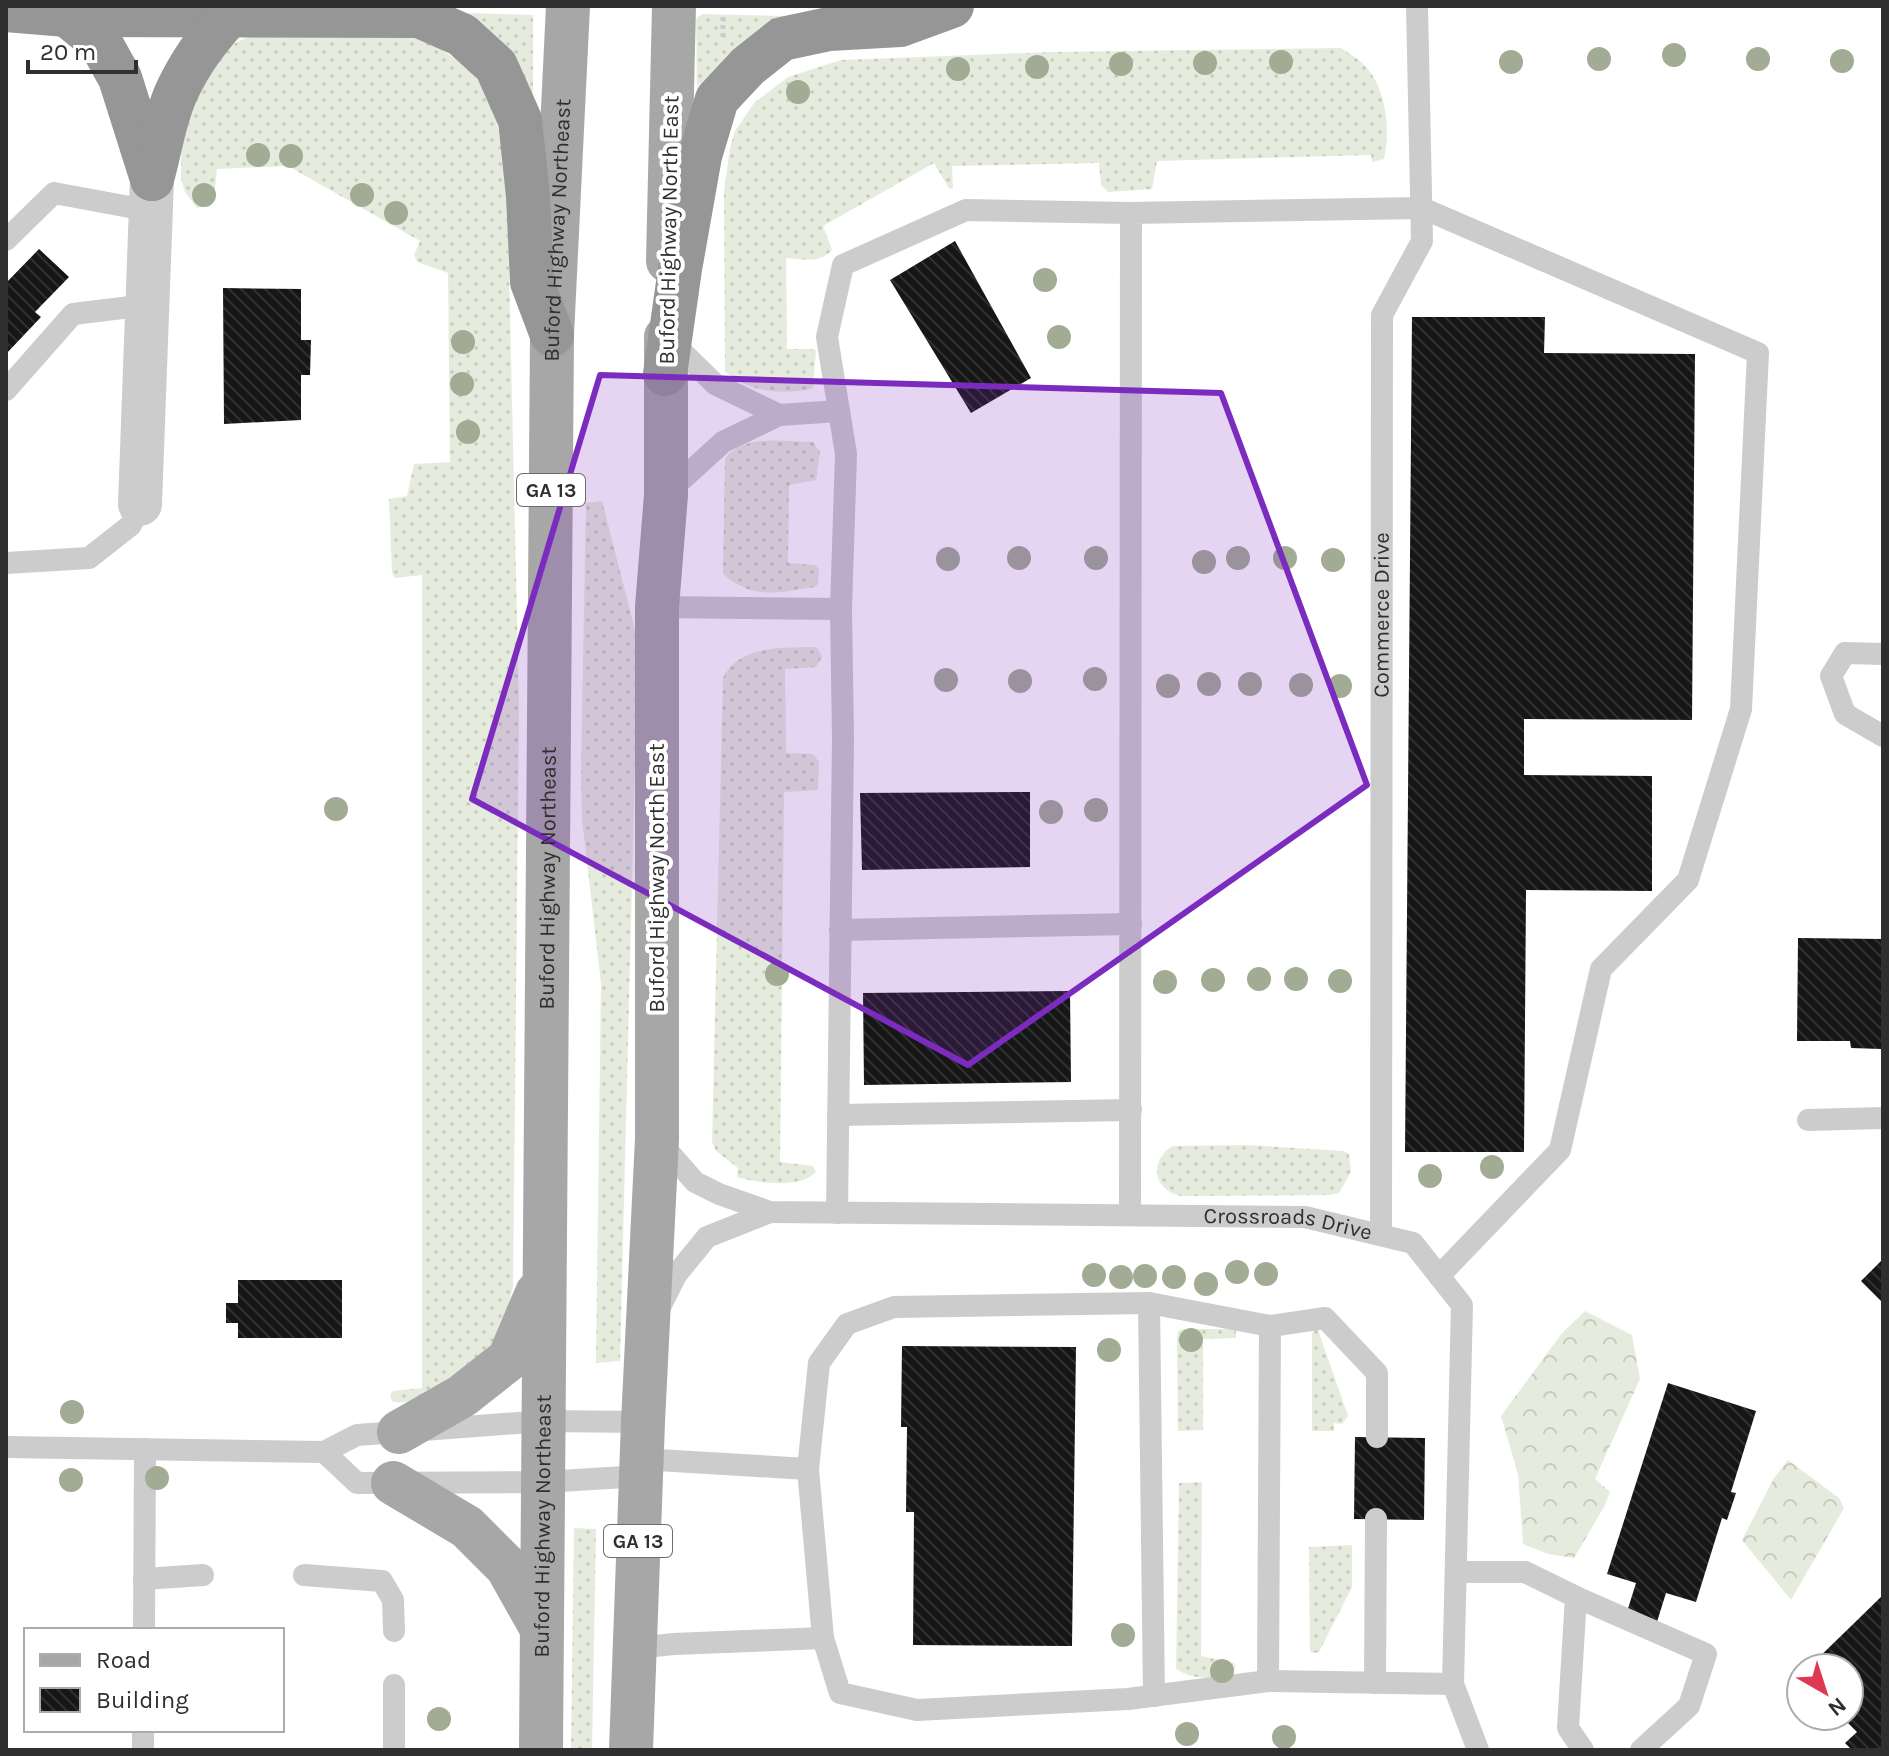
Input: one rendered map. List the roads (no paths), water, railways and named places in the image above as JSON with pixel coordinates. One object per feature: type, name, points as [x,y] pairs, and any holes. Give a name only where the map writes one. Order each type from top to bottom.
[{"type":"highway","points":[[668,357],[700,156],[717,99],[748,66],[782,39],[829,29],[900,25],[952,6]]},
{"type":"highway","points":[[6,10],[67,15],[234,11],[419,16],[462,35],[496,66],[520,120],[532,282],[552,335]]},
{"type":"highway","points":[[152,195],[175,95],[197,54],[234,11]]},
{"type":"highway","points":[[67,15],[100,42],[120,78],[152,195]]},
{"type":"main road","name":"Buford Highway Northeast","points":[[541,1750],[552,335],[568,6]]},
{"type":"main road","name":"Buford Highway North East","points":[[631,1750],[657,1139],[657,607],[666,495],[674,6]]},
{"type":"main road","points":[[399,1432],[462,1396],[509,1359],[545,1276]]},
{"type":"main road","points":[[393,1483],[467,1527],[507,1567],[542,1630]]},
{"type":"street","points":[[140,504],[152,195]]},
{"type":"lane","name":"Commerce Drive","points":[[1381,1235],[1382,315],[1422,241],[1417,6]]},
{"type":"lane","points":[[6,240],[54,193],[152,195]]},
{"type":"lane","points":[[837,1213],[841,609],[846,454],[827,337],[843,265],[966,210],[1131,213],[1422,208],[1758,353],[1741,709],[1688,880],[1601,969],[1560,1150],[1439,1276]]},
{"type":"lane","points":[[1130,1215],[1131,213]]},
{"type":"lane","points":[[6,390],[73,314],[147,305]]},
{"type":"lane","points":[[668,357],[779,415]]},
{"type":"lane","points":[[666,495],[723,442],[779,415],[839,411]]},
{"type":"lane","points":[[6,563],[89,558],[131,525],[140,504]]},
{"type":"lane","points":[[657,607],[841,609]]},
{"type":"lane","points":[[1883,654],[1845,653],[1831,676],[1845,714],[1883,736]]},
{"type":"lane","points":[[840,930],[1131,924]]},
{"type":"lane","points":[[838,1115],[1131,1110]]},
{"type":"lane","points":[[1808,1120],[1883,1118]]},
{"type":"lane","name":"Crossroads Drive","points":[[657,1139],[695,1182],[770,1212],[1305,1217],[1413,1243],[1462,1305],[1453,1684],[1478,1750]]},
{"type":"lane","points":[[649,1332],[676,1275],[707,1237],[770,1212]]},
{"type":"lane","points":[[1149,1303],[1154,1696]]},
{"type":"lane","points":[[1377,1437],[1377,1373],[1325,1318],[1270,1326],[1149,1303],[894,1307],[847,1324],[819,1363],[808,1469],[823,1638],[840,1693],[917,1710],[1154,1696],[1268,1681],[1453,1684]]},
{"type":"lane","points":[[1268,1681],[1270,1326]]},
{"type":"lane","points":[[6,1447],[324,1452],[357,1435],[544,1421],[642,1452],[808,1469]]},
{"type":"lane","points":[[144,1628],[145,1449]]},
{"type":"lane","points":[[324,1452],[357,1483],[393,1483],[544,1482],[642,1452]]},
{"type":"lane","points":[[1375,1683],[1376,1519]]},
{"type":"lane","points":[[1456,1572],[1525,1572],[1706,1654],[1689,1706],[1641,1750]]},
{"type":"lane","points":[[144,1579],[203,1575]]},
{"type":"lane","points":[[304,1575],[382,1581],[393,1600],[394,1631]]},
{"type":"lane","points":[[1576,1597],[1568,1728],[1583,1750]]},
{"type":"lane","points":[[635,1648],[823,1638]]},
{"type":"lane","points":[[394,1685],[394,1750]]}]
